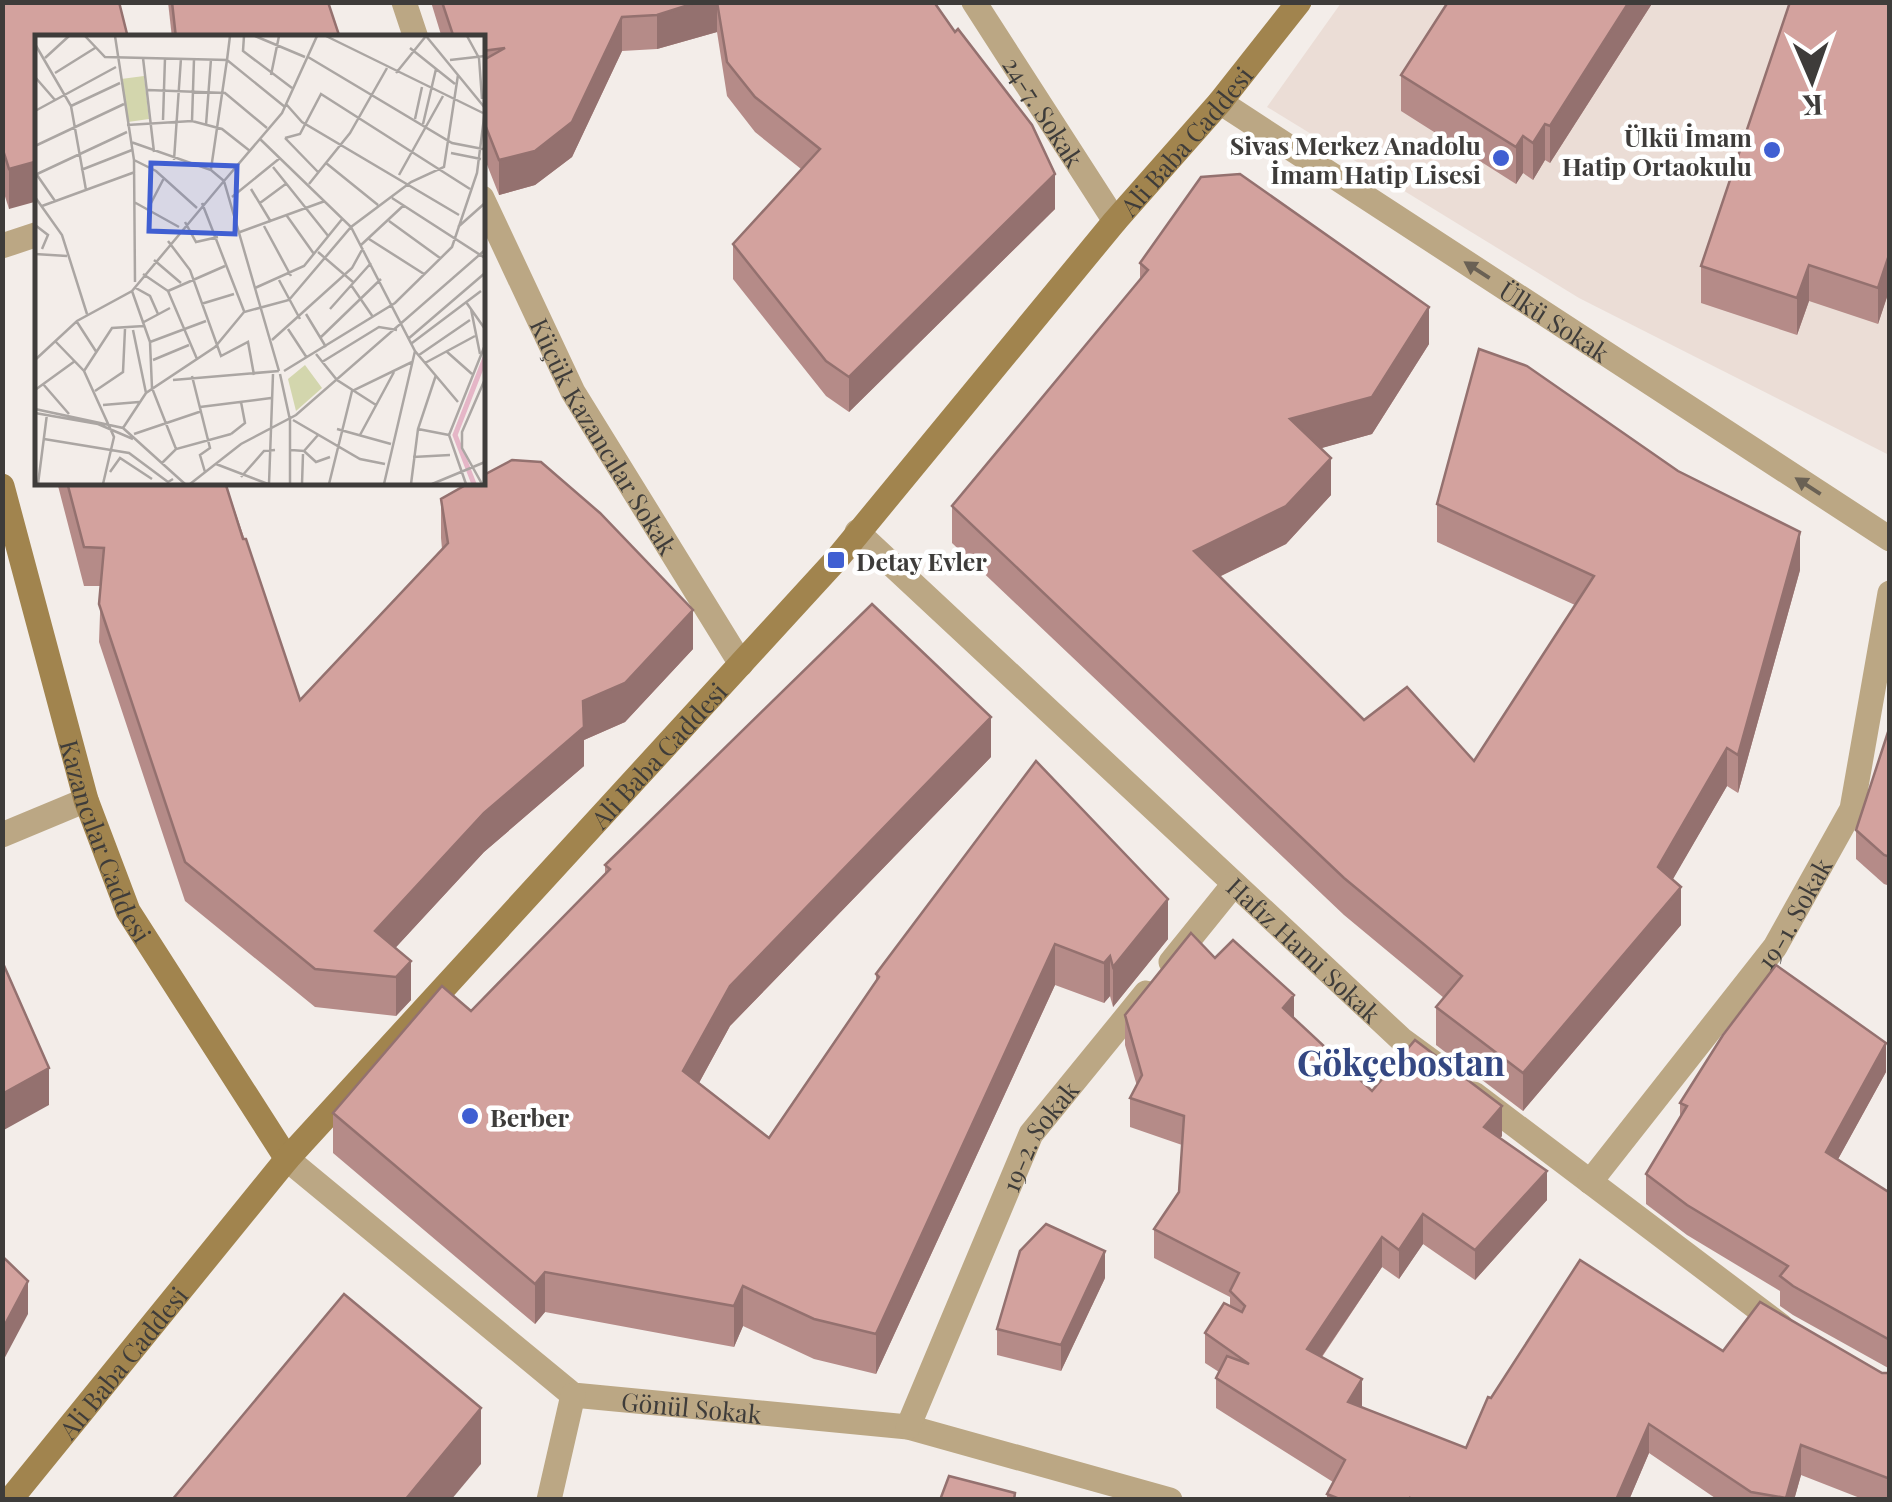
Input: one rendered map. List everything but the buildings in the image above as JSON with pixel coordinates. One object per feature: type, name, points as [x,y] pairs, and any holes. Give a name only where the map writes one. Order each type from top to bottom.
[{"type":"street","points":[[404,2],[415,35]]},
{"type":"street","name":"24-7. Sokak","points":[[974,2],[1115,221]]},
{"type":"street","name":"Ali Baba Caddesi","points":[[10,1500],[287,1159],[857,532],[1115,221],[1220,102],[1299,2]]},
{"type":"street","name":"Ülkü Sokak","points":[[1220,102],[1890,539]]},
{"type":"street","name":"Küçük Kazancılar Sokak","points":[[485,204],[573,392],[741,664]]},
{"type":"street","points":[[2,246],[35,235]]},
{"type":"street","name":"Kazancılar Caddesi","points":[[2,486],[86,800],[128,910],[287,1159]]},
{"type":"street","name":"Hafız Hami Sokak","points":[[857,532],[1401,1039],[1799,1337]]},
{"type":"street","name":"19-1. Sokak","points":[[1590,1182],[1774,946],[1852,809],[1890,593]]},
{"type":"street","points":[[2,834],[86,800]]},
{"type":"street","name":"19-2. Sokak","points":[[908,1427],[1030,1134],[1234,884]]},
{"type":"street","points":[[287,1159],[573,1395],[549,1500]]},
{"type":"street","name":"Gönül Sokak","points":[[573,1395],[908,1427],[1170,1500]]},
{"type":"shaded area","points":[[1341,3],[1889,3],[1889,455],[1579,298],[1267,107]]},
{"type":"place","name":"Ülkü İmam Hatip Ortaokulu","points":[[1772,150]]},
{"type":"place","name":"Sivas Merkez Anadolu İmam Hatip Lisesi","points":[[1501,158]]},
{"type":"place","name":"Detay Evler","points":[[836,560]]},
{"type":"place","name":"Berber","points":[[470,1116]]},
{"type":"district","name":"Gökçebostan","points":[[1401,1061]]}]
